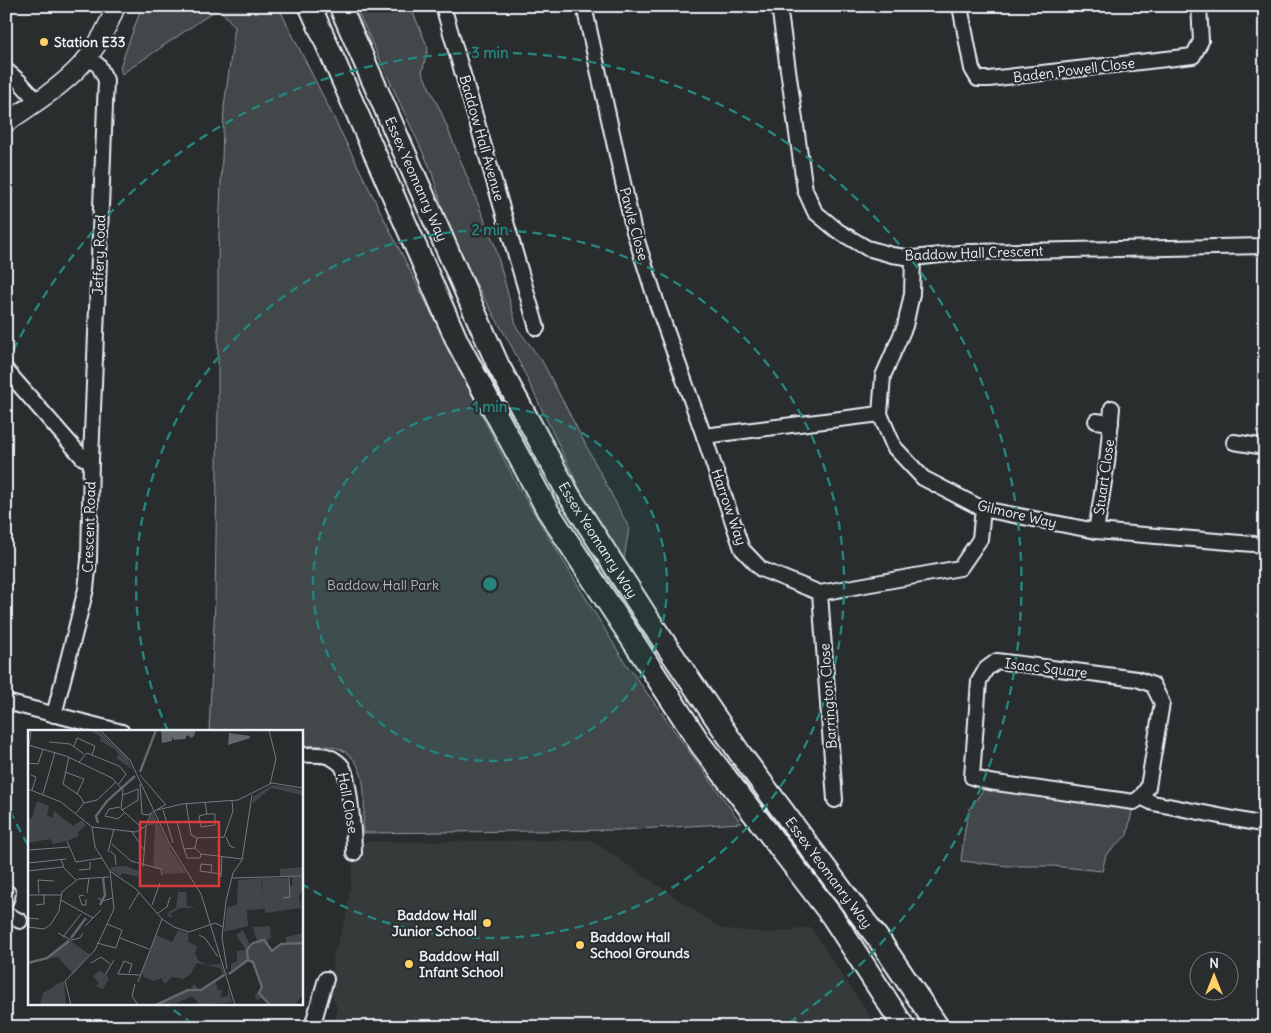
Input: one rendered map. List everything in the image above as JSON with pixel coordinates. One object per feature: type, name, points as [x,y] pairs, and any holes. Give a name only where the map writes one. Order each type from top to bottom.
[{"type":"main road","name":"Essex Yeomanry Way","points":[[310,6],[458,343],[548,511],[701,745],[832,916],[904,1027]]},
{"type":"main road","name":"Essex Yeomanry Way","points":[[340,6],[498,365],[569,495],[649,620],[741,755],[882,944],[938,1027]]},
{"type":"street","points":[[6,123],[76,71],[88,57],[106,28],[116,6]]},
{"type":"street","name":"Baddow Hall Avenue","points":[[443,6],[537,328]]},
{"type":"street","name":"Pawle Close","points":[[584,6],[633,228],[658,307],[704,436]]},
{"type":"street","name":"Baddow Hall Crescent","points":[[779,6],[805,190],[815,212],[838,231],[867,248],[892,255],[913,258],[969,252],[1265,246]]},
{"type":"street","name":"Baden Powell Close","points":[[960,6],[972,68],[978,79],[1193,56],[1201,41],[1199,6]]},
{"type":"street","name":"Jeffery Road","points":[[88,57],[99,66],[106,80],[91,460]]},
{"type":"street","points":[[6,70],[37,101]]},
{"type":"street","name":"Gilmore Way","points":[[913,258],[912,294],[905,326],[883,376],[880,414],[894,447],[923,478],[983,509],[1096,531],[1265,545]]},
{"type":"street","points":[[6,370],[83,458],[91,460]]},
{"type":"street","name":"Stuart Close","points":[[1096,531],[1107,463],[1112,408]]},
{"type":"street","points":[[704,436],[880,414]]},
{"type":"street","name":"Stuart Close","points":[[1096,421],[1111,423]]},
{"type":"street","name":"Harrow Way","points":[[704,436],[742,549],[761,569],[820,593]]},
{"type":"street","points":[[1234,442],[1265,447]]},
{"type":"street","name":"Crescent Road","points":[[54,715],[86,589],[89,560],[91,460]]},
{"type":"street","points":[[820,593],[960,568],[980,539],[983,509]]},
{"type":"street","name":"Barrington Close","points":[[820,593],[835,800]]},
{"type":"street","name":"Isaac Square","points":[[997,661],[1137,679],[1153,685],[1162,703],[1148,787],[1141,798],[1134,802],[989,782],[972,777],[979,681],[986,669],[997,661]]},
{"type":"street","points":[[6,702],[114,730]]},
{"type":"street","name":"Hall Close","points":[[302,755],[322,755],[334,759],[343,767],[354,837],[354,853]]},
{"type":"street","name":"Isaac Square","points":[[1141,798],[1152,803],[1265,824]]},
{"type":"street","points":[[6,914],[20,921]]},
{"type":"street","points":[[312,1027],[326,979]]},
{"type":"shaded area","name":"Baddow Hall School Grounds","points":[[591,840],[722,929],[773,933],[810,927],[877,1027],[336,1027],[337,1008],[331,994],[333,957],[346,918],[354,857],[363,842]]},
{"type":"green space","name":"Baddow Hall Park","points":[[142,6],[278,6],[516,483],[624,661],[741,823],[620,830],[363,833],[364,786],[361,775],[357,765],[350,756],[340,749],[326,746],[302,745],[302,730],[209,730],[215,601],[218,259],[224,107],[235,27],[219,8],[122,74],[120,67]]},
{"type":"green space","points":[[355,6],[411,8],[428,48],[422,72],[441,112],[495,246],[517,328],[542,361],[629,528],[624,559],[596,523],[513,349],[453,243],[431,170]]},
{"type":"green space","points":[[989,782],[1134,802],[1127,835],[1106,855],[1102,871],[1052,866],[1009,866],[961,861],[970,808]]},
{"type":"place","name":"Station E33","points":[[44,42]]},
{"type":"place","name":"Baddow Hall Junior School","points":[[487,923]]},
{"type":"place","name":"Baddow Hall School Grounds","points":[[580,945]]},
{"type":"place","name":"Baddow Hall Infant School","points":[[409,964]]}]
